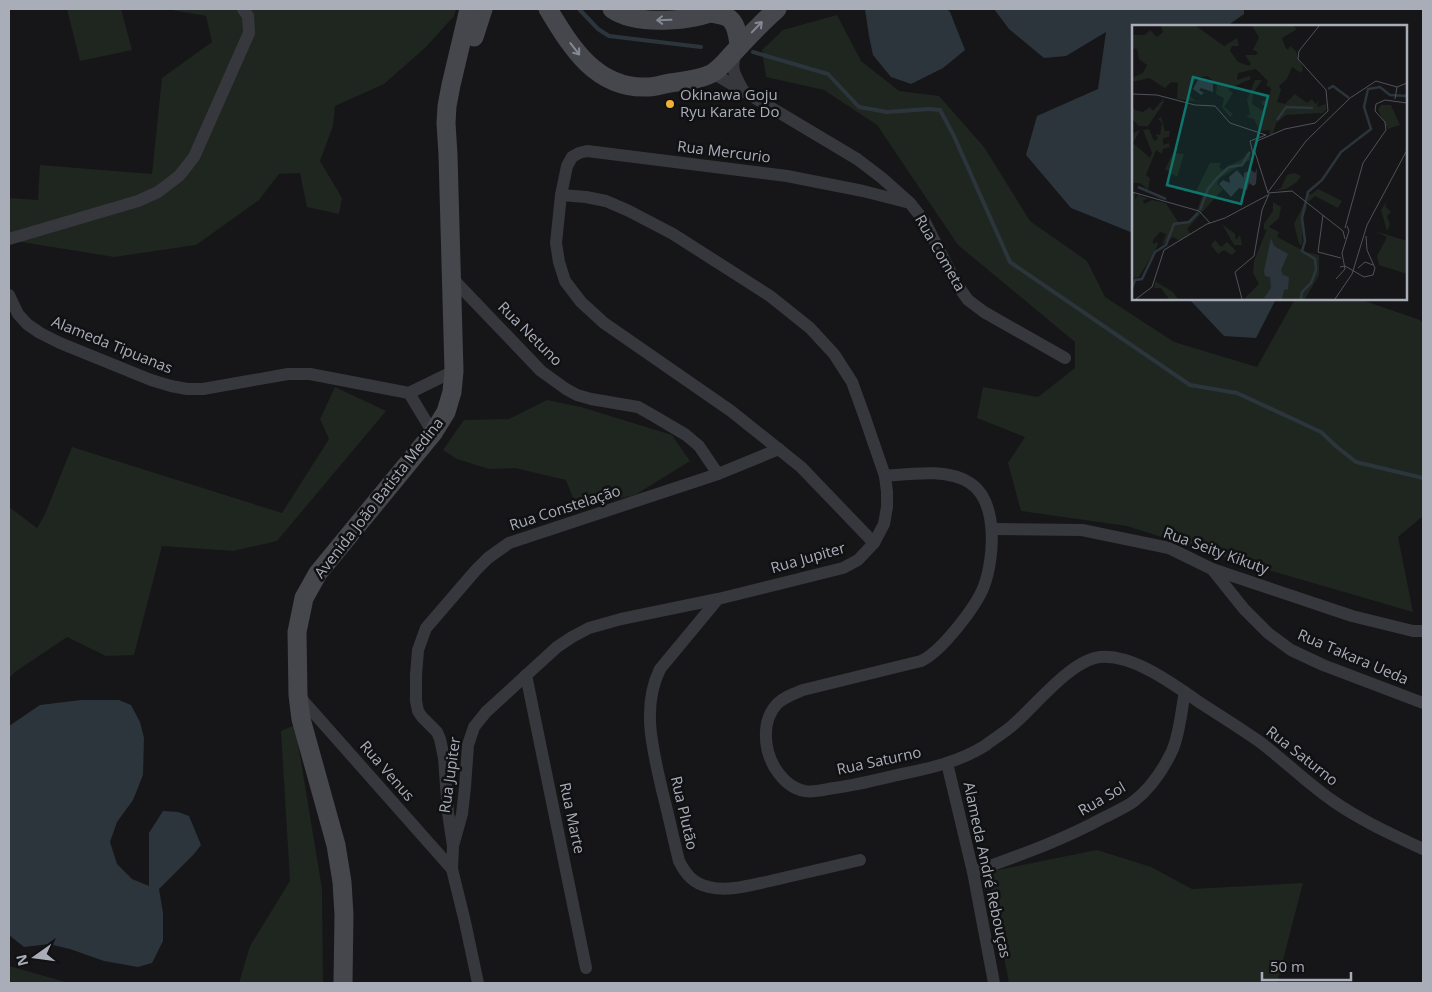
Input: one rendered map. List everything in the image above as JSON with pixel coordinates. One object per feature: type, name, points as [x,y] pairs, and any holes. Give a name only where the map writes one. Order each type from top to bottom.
[{"type":"main road","name":"Avenida João Batista Medina","points":[[343,983],[344,915],[342,882],[336,845],[301,719],[298,695],[297,632],[304,598],[318,573],[433,433],[446,412],[452,392],[454,371],[446,123],[451,85],[469,9]]},
{"type":"main road","name":"Avenida João Batista Medina","points":[[448,155],[470,49],[483,9]]},
{"type":"main road","points":[[548,9],[566,38],[583,60],[594,70],[620,84],[649,87],[687,81],[713,73],[760,23],[777,9]]},
{"type":"main road","points":[[612,9],[635,19],[665,21],[715,11],[732,21],[735,26],[739,46]]},
{"type":"street","points":[[9,239],[138,201],[158,192],[179,176],[194,156],[249,33],[248,16],[243,9]]},
{"type":"street","points":[[739,46],[732,61],[734,73],[745,92]]},
{"type":"street","name":"Rua Cometa","points":[[713,73],[857,159],[882,178],[910,203],[925,222],[956,284],[968,300],[984,312],[1065,358]]},
{"type":"street","name":"Rua Mercurio","points":[[561,195],[567,166],[572,157],[587,151],[787,176],[863,191],[910,203]]},
{"type":"street","points":[[561,195],[556,243],[558,262],[566,281],[581,302],[604,322],[731,411],[801,467],[874,543]]},
{"type":"street","name":"Rua Jupiter","points":[[453,846],[462,814],[468,745],[474,727],[486,712],[557,647],[589,628],[621,619],[718,599],[843,568],[858,560],[874,543],[884,524],[887,507],[885,476],[852,382],[834,354],[810,328],[770,296],[674,234],[606,201],[561,195]]},
{"type":"street","name":"Rua Netuno","points":[[451,277],[541,371],[578,395],[638,407],[654,416],[686,435],[699,446],[718,474]]},
{"type":"street","name":"Alameda Tipuanas","points":[[9,295],[18,314],[27,324],[40,333],[69,347],[171,386],[203,389],[288,374],[310,374],[409,393]]},
{"type":"street","points":[[433,433],[409,393],[454,371]]},
{"type":"street","name":"Rua Constelação","points":[[478,983],[452,869],[453,846],[448,813],[446,771],[440,740],[437,732],[418,711],[416,701],[418,650],[426,628],[476,570],[488,558],[509,543],[718,474],[779,449]]},
{"type":"street","name":"Rua Saturno","points":[[885,476],[916,473],[942,474],[958,477],[972,484],[983,497],[989,512],[992,529],[990,560],[983,588],[958,627],[928,658],[803,690],[783,699],[773,709],[767,724],[766,733],[769,755],[775,768],[788,783],[806,792],[875,780],[947,763],[980,748],[1012,726],[1068,673],[1083,662],[1099,657],[1118,658],[1163,677],[1260,743],[1334,801],[1375,827],[1423,849]]},
{"type":"street","name":"Rua Seity Kikuty","points":[[992,529],[1082,530],[1169,548],[1212,569],[1352,616],[1412,631],[1423,631]]},
{"type":"street","name":"Rua Takara Ueda","points":[[1212,569],[1244,609],[1268,633],[1292,650],[1323,665],[1423,703]]},
{"type":"street","name":"Rua Plutão","points":[[718,599],[660,669],[655,679],[651,697],[650,734],[679,861],[683,870],[690,879],[700,884],[720,889],[743,887],[860,860]]},
{"type":"street","name":"Rua Marte","points":[[526,674],[586,968]]},
{"type":"street","name":"Rua Sol","points":[[973,872],[1076,832],[1132,802],[1149,786],[1165,765],[1173,749],[1178,733],[1185,692]]},
{"type":"street","name":"Rua Venus","points":[[298,695],[452,869]]},
{"type":"street","name":"Alameda André Rebouças","points":[[947,763],[973,872],[994,983]]},
{"type":"shaded area","points":[[67,9],[121,9],[132,50],[80,61]]},
{"type":"shaded area","points":[[166,9],[456,9],[454,16],[426,47],[384,84],[335,106],[333,126],[320,161],[342,198],[339,214],[307,207],[300,173],[279,174],[259,200],[196,245],[114,257],[9,240],[9,198],[38,200],[40,165],[152,174],[162,78],[212,42],[206,16]]},
{"type":"shaded area","points":[[865,9],[947,9],[950,12],[965,50],[943,68],[911,84],[891,77],[873,55]]},
{"type":"shaded area","points":[[994,9],[1244,9],[1244,14],[1230,25],[1132,25],[1132,233],[1071,208],[1026,155],[1037,116],[1098,89],[1106,32],[1066,56],[1044,58],[1009,29]]},
{"type":"shaded area","points":[[837,15],[861,61],[899,91],[939,96],[984,147],[1030,221],[1087,261],[1105,297],[1174,342],[1257,367],[1294,300],[1362,300],[1420,320],[1423,323],[1423,516],[1398,537],[1413,612],[1224,557],[1127,526],[1021,511],[1008,463],[1025,437],[977,418],[983,387],[1038,397],[1075,368],[1075,342],[958,245],[877,125],[824,90],[766,77],[762,50],[783,30]]},
{"type":"shaded area","points":[[1190,300],[1275,300],[1256,338],[1224,336]]},
{"type":"shaded area","points":[[335,387],[386,411],[277,541],[233,551],[162,546],[134,655],[106,656],[67,637],[9,678],[9,507],[37,528],[45,514],[72,447],[282,513],[329,439],[320,419]]},
{"type":"shaded area","points":[[547,400],[581,407],[672,435],[690,461],[635,495],[577,508],[566,480],[515,468],[489,469],[457,459],[443,450],[464,420],[509,419]]},
{"type":"shaded area","points":[[81,700],[119,700],[131,705],[140,722],[144,738],[143,775],[133,800],[117,822],[110,842],[117,864],[132,879],[149,886],[149,833],[163,811],[178,812],[189,816],[201,845],[159,889],[163,913],[163,941],[152,963],[138,967],[104,961],[49,944],[24,947],[9,935],[9,726],[40,705]]},
{"type":"shaded area","points":[[295,725],[322,889],[323,983],[239,983],[250,946],[290,881],[281,731]]},
{"type":"shaded area","points":[[1097,850],[1151,867],[1192,889],[1303,883],[1277,983],[1009,983],[988,872]]},
{"type":"shaded area","points":[[9,966],[69,983],[9,983]]},
{"type":"waterway","points":[[579,9],[598,29],[609,36],[701,47]]},
{"type":"waterway","points":[[753,52],[828,74],[859,107],[887,112],[940,110],[953,134],[1010,262],[1190,385],[1237,393],[1321,432],[1356,462],[1423,478]]},
{"type":"place","name":"Okinawa Goju Ryu Karate Do","points":[[670,104]]}]
